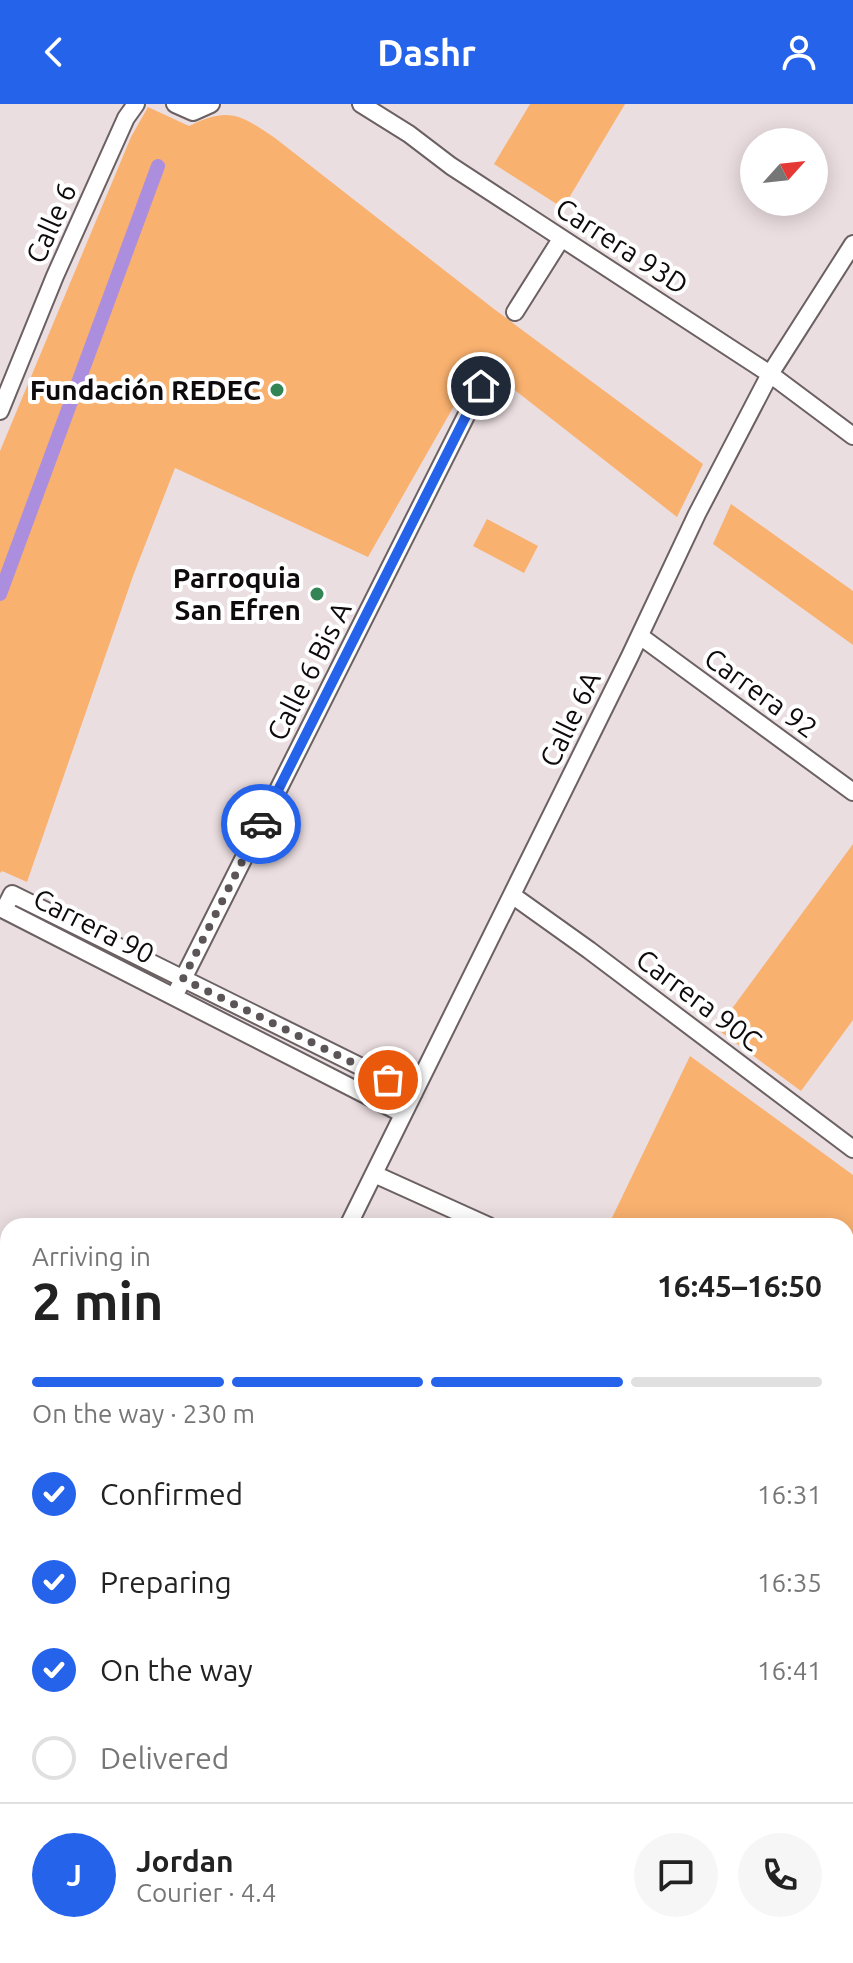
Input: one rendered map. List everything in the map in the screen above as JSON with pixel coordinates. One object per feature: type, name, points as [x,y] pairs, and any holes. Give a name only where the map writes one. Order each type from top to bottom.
[{"type":"street","name":"Calle 6","points":[[0,411],[55,276],[126,118],[136,104]]},
{"type":"street","points":[[175,104],[190,111],[204,108]]},
{"type":"street","name":"Carrera 93D","points":[[361,104],[561,239],[770,374],[853,436]]},
{"type":"street","points":[[515,312],[561,239]]},
{"type":"street","name":"Calle 6A","points":[[352,1218],[640,636],[674,560],[770,374],[853,244]]},
{"type":"street","name":"Calle 6 Bis A","points":[[174,996],[481,386]]},
{"type":"street","name":"Carrera 92","points":[[640,636],[853,792]]},
{"type":"street","name":"Carrera 90","points":[[403,1114],[4,910],[12,894],[414,1093]]},
{"type":"street","name":"Carrera 90C","points":[[512,895],[853,1149]]},
{"type":"street","points":[[374,1174],[471,1218]]},
{"type":"shaded area","points":[[530,104],[625,104],[563,208],[494,164]]},
{"type":"shaded area","points":[[148,107],[189,126],[225,115],[243,119],[263,130],[494,309],[703,464],[677,517],[479,362],[368,557],[175,468],[133,576],[27,882],[2,871],[0,873],[0,451],[131,137]]},
{"type":"shaded area","points":[[731,504],[853,591],[853,645],[713,544]]},
{"type":"shaded area","points":[[487,519],[538,546],[524,573],[473,546]]},
{"type":"shaded area","points":[[853,844],[853,1020],[801,1091],[717,1029]]},
{"type":"shaded area","points":[[690,1056],[853,1175],[853,1218],[612,1218]]},
{"type":"waterway","points":[[0,594],[158,166]]},
{"type":"way so far","points":[[261,824],[183,979],[388,1080]]},
{"type":"place","name":"Fundación REDEC","points":[[277,390]]},
{"type":"place","name":"Parroquia San Efren","points":[[317,594]]},
{"type":"route","points":[[261,824],[481,386]]}]
